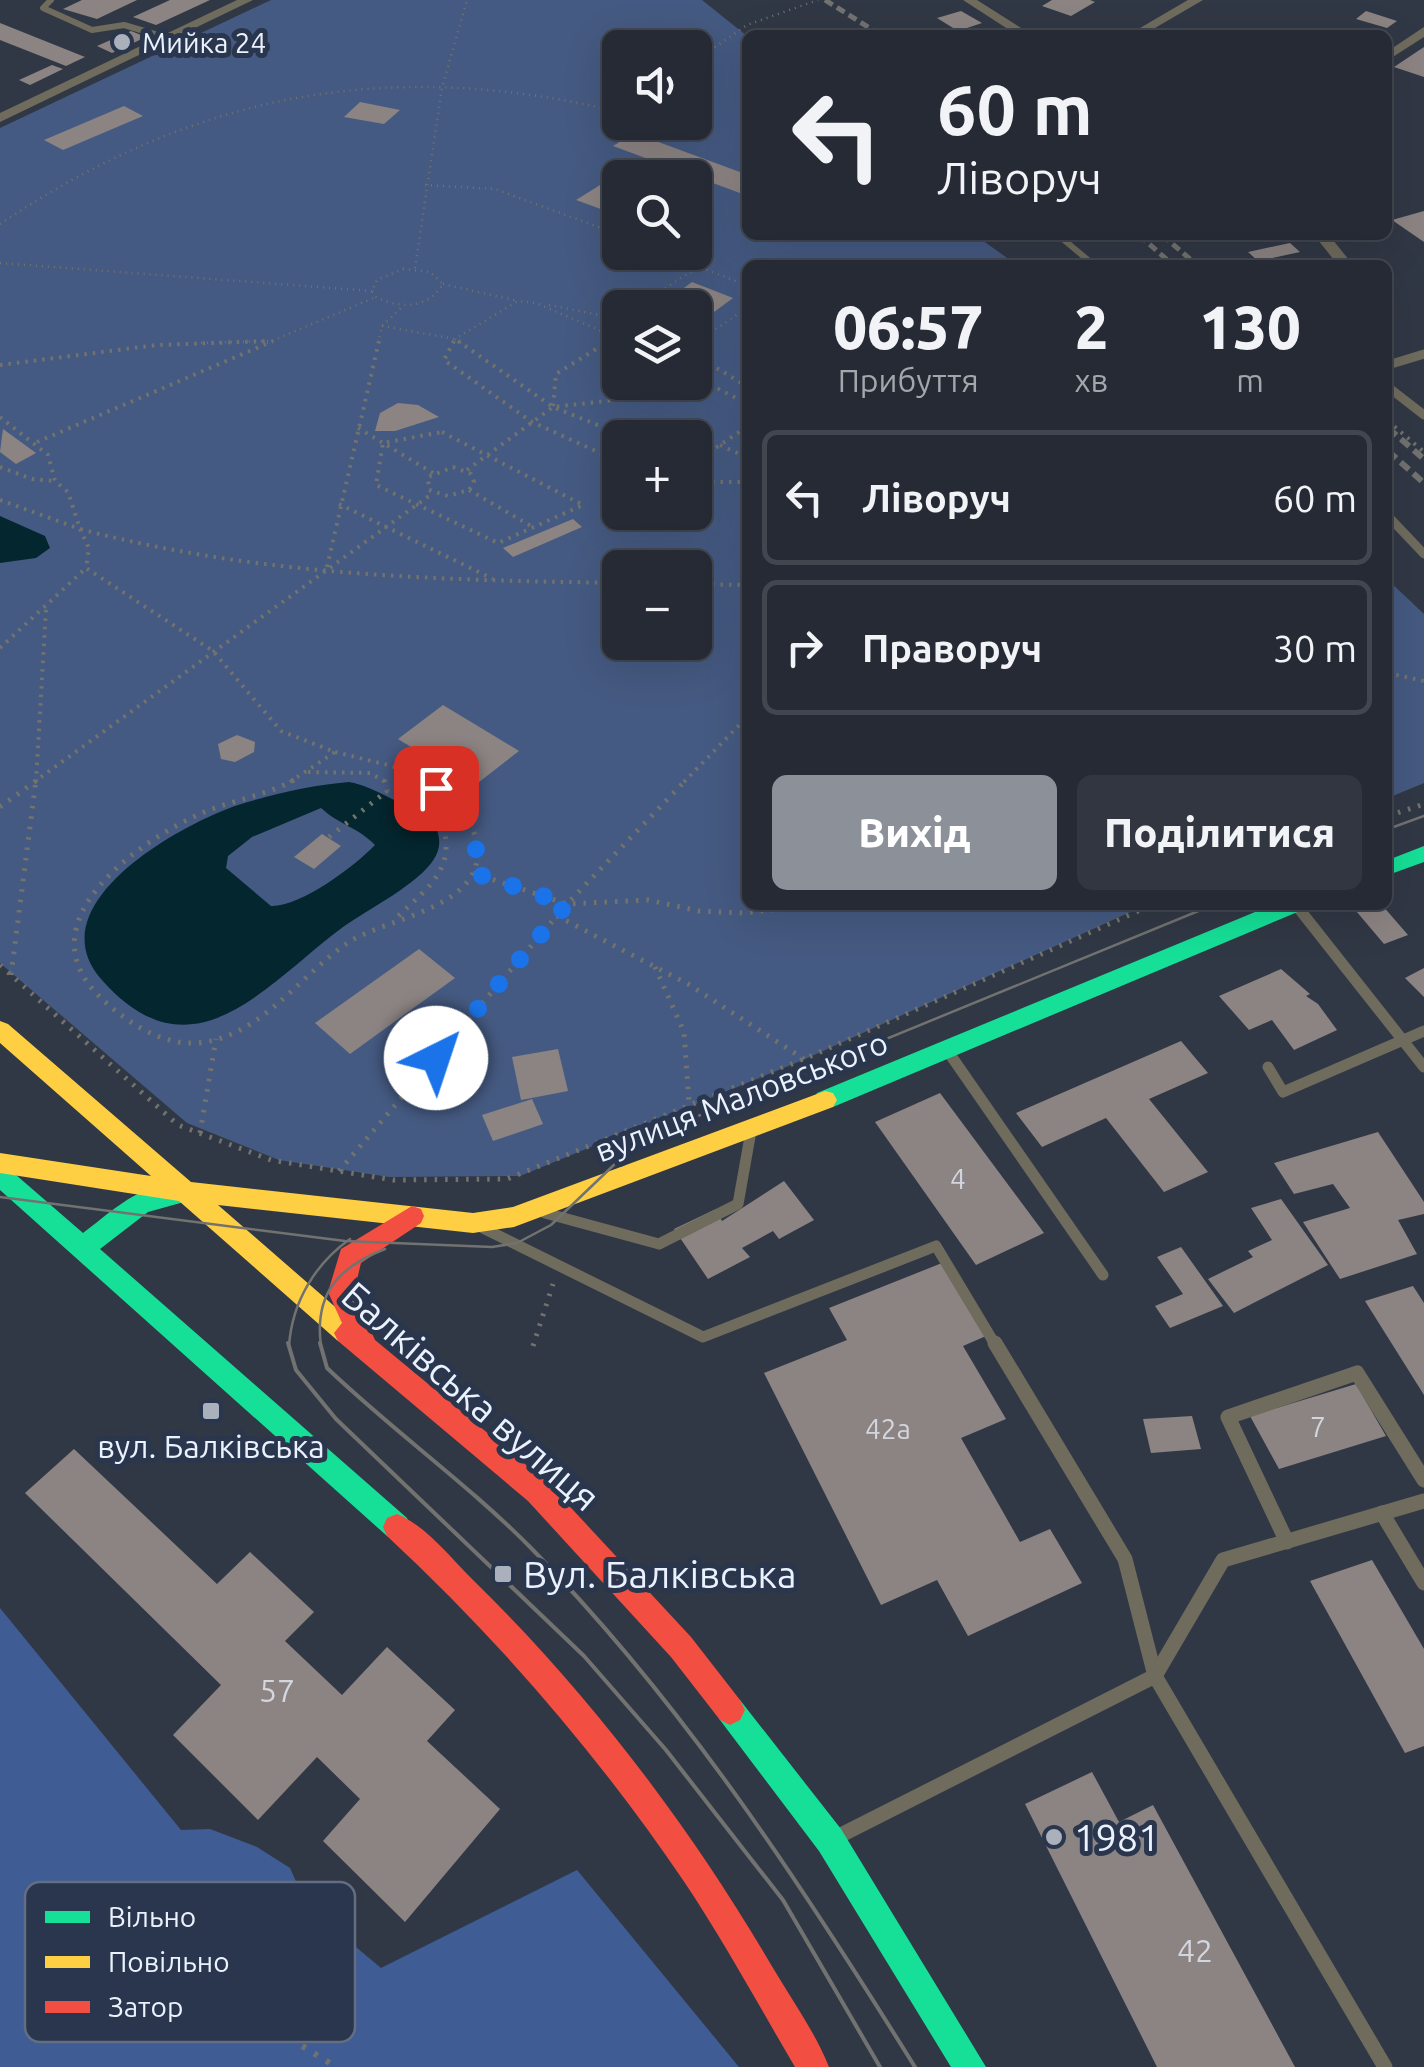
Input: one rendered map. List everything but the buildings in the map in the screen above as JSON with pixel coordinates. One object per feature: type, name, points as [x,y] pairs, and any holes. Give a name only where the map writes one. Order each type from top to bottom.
[{"type":"main road","points":[[1392,866],[1424,854]]},
{"type":"main road","name":"вулиця Маловського","points":[[0,1163],[188,1192],[473,1223],[536,1210],[752,1132],[1283,910]]},
{"type":"main road","name":"Балківська вулиця","points":[[0,1030],[366,1350],[538,1492],[681,1647],[830,1840],[970,2067]]},
{"type":"main road","points":[[0,1175],[470,1592],[576,1716],[696,1872],[813,2067]]},
{"type":"main road","points":[[84,1247],[141,1202],[188,1192]]},
{"type":"main road","points":[[366,1350],[341,1292],[350,1256],[412,1216]]},
{"type":"street","points":[[0,118],[247,0]]},
{"type":"street","points":[[968,0],[1018,30]]},
{"type":"street","points":[[1143,30],[1196,0]]},
{"type":"street","points":[[1392,53],[1424,32]]},
{"type":"street","points":[[1325,240],[1342,260]]},
{"type":"lane","points":[[51,0],[43,8],[49,13],[92,30],[124,25],[168,38]]},
{"type":"lane","points":[[1064,240],[1088,260]]},
{"type":"lane","points":[[1392,364],[1424,354]]},
{"type":"lane","points":[[1392,390],[1424,414]]},
{"type":"lane","points":[[1392,520],[1424,554]]},
{"type":"lane","points":[[1299,910],[1424,1066]]},
{"type":"lane","points":[[1268,1068],[1283,1092],[1424,1031]]},
{"type":"lane","points":[[947,1050],[1103,1275]]},
{"type":"lane","points":[[536,1210],[659,1244],[738,1204],[752,1132]]},
{"type":"lane","points":[[473,1223],[703,1338],[936,1246],[1125,1560],[1155,1676],[1385,2067]]},
{"type":"lane","points":[[1287,1542],[1228,1417],[1357,1373],[1424,1480]]},
{"type":"lane","points":[[830,1840],[1155,1676],[1223,1560],[1424,1501]]},
{"type":"lane","points":[[1382,1513],[1424,1582]]},
{"type":"path","points":[[416,268],[442,88],[467,0]]},
{"type":"path","points":[[712,49],[747,24],[818,0]]},
{"type":"path","points":[[0,224],[110,156],[166,131],[227,112],[346,91],[442,88],[578,98],[602,106]]},
{"type":"path","points":[[426,185],[495,189],[602,229]]},
{"type":"path","points":[[0,262],[374,294],[404,305],[427,301],[443,284]]},
{"type":"path","points":[[38,442],[374,294],[384,274],[416,268],[435,274],[443,284],[602,315]]},
{"type":"path","points":[[663,290],[693,270]]},
{"type":"path","points":[[706,270],[742,284]]},
{"type":"path","points":[[518,301],[455,339],[444,360],[532,422],[602,454]]},
{"type":"path","points":[[536,302],[602,330]]},
{"type":"path","points":[[326,570],[382,326],[404,305]]},
{"type":"path","points":[[712,332],[742,312]]},
{"type":"path","points":[[382,326],[455,339],[553,406],[602,426]]},
{"type":"path","points":[[0,365],[158,344],[272,340]]},
{"type":"path","points":[[553,406],[556,374],[602,347]]},
{"type":"path","points":[[712,366],[742,383]]},
{"type":"path","points":[[712,386],[742,401]]},
{"type":"path","points":[[432,493],[426,481],[433,472],[446,468],[467,470],[553,406],[614,400]]},
{"type":"path","points":[[0,418],[38,442],[48,455],[55,481],[68,492],[89,548],[86,568],[46,610],[0,648]]},
{"type":"path","points":[[1392,424],[1424,452]]},
{"type":"path","points":[[358,427],[433,472]]},
{"type":"path","points":[[712,450],[742,430]]},
{"type":"path","points":[[442,432],[583,505],[498,542],[376,485],[382,443],[442,432]]},
{"type":"path","points":[[720,445],[742,455]]},
{"type":"path","points":[[0,467],[32,479],[55,481]]},
{"type":"path","points":[[0,806],[432,493],[448,496],[468,490],[474,482],[467,470]]},
{"type":"path","points":[[712,482],[742,482]]},
{"type":"path","points":[[468,490],[533,527]]},
{"type":"path","points":[[0,500],[126,543],[326,570],[497,581],[602,583]]},
{"type":"path","points":[[339,504],[497,581]]},
{"type":"path","points":[[86,568],[214,652],[282,733],[336,752],[384,761],[460,802],[479,848],[474,873],[458,891],[427,911],[364,933],[270,1007],[216,1039],[190,1043],[166,1039],[118,1012],[74,963],[77,924],[107,876],[133,853],[194,818],[282,787],[336,752]]},
{"type":"path","points":[[712,584],[742,585]]},
{"type":"path","points":[[11,975],[36,782],[46,610]]},
{"type":"path","points":[[1392,674],[1424,682]]},
{"type":"path","points":[[339,1171],[567,904],[742,722]]},
{"type":"path","points":[[308,772],[370,773],[386,780],[387,791]]},
{"type":"path","points":[[329,837],[387,791]]},
{"type":"path","points":[[387,791],[414,804],[437,808],[451,835],[446,868],[393,921]]},
{"type":"path","points":[[1392,815],[1424,804]]},
{"type":"path","points":[[474,873],[567,904],[648,900],[699,910],[771,910]]},
{"type":"path","points":[[0,966],[178,1125],[272,1160],[393,1180],[507,1179],[804,1059],[1141,910]]},
{"type":"path","points":[[558,916],[654,965],[804,1059]]},
{"type":"path","points":[[654,965],[686,1030],[692,1067],[689,1105]]},
{"type":"path","points":[[200,1134],[216,1039]]},
{"type":"path","points":[[296,2042],[336,2067]]},
{"type":"shaded area","points":[[271,0],[702,0],[742,32],[742,240],[982,240],[1010,260],[742,260],[742,910],[1135,910],[803,1060],[520,1176],[389,1177],[279,1160],[187,1123],[0,963],[0,128]]},
{"type":"shaded area","points":[[0,516],[45,536],[50,548],[36,558],[0,563]]},
{"type":"shaded area","points":[[1392,584],[1424,614],[1424,783],[1392,796]]},
{"type":"shaded area","points":[[349,782],[426,811],[436,828],[439,840],[434,859],[405,887],[343,927],[256,996],[227,1014],[197,1024],[166,1023],[134,1009],[101,979],[86,951],[87,923],[101,896],[124,871],[183,830],[238,805]],"holes":[[[321,808],[375,845],[311,893],[271,906],[226,868],[228,856],[252,837]]]},
{"type":"shaded area","points":[[0,1608],[181,1830],[210,1829],[257,1847],[290,1868],[296,1882],[25,1882],[25,2042],[355,2042],[355,1946],[381,1968],[577,1870],[739,2067],[0,2067]]},
{"type":"tram line","points":[[1392,828],[1424,816]]},
{"type":"tram line","points":[[347,1241],[492,1247],[517,1243],[551,1225],[618,1161],[686,1121],[1201,910]]},
{"type":"tram line","points":[[0,1197],[347,1241]]},
{"type":"tram line","points":[[289,1346],[300,1299],[316,1272],[347,1241]]},
{"type":"tram line","points":[[321,1346],[321,1311],[333,1285],[354,1264],[385,1249]]},
{"type":"tram line","points":[[288,1343],[296,1370],[336,1419],[584,1656],[666,1750],[783,1900],[880,2067]]},
{"type":"tram line","points":[[320,1343],[327,1368],[508,1525],[640,1669],[784,1863],[915,2067]]},
{"type":"railway","points":[[825,0],[873,30]]},
{"type":"railway","points":[[1145,240],[1167,260]]},
{"type":"railway","points":[[1168,240],[1191,260]]},
{"type":"railway","points":[[1392,431],[1424,459]]},
{"type":"railway","points":[[1392,455],[1424,483]]},
{"type":"traffic: fast","points":[[1392,866],[1424,854]]},
{"type":"traffic: fast","points":[[825,1100],[1281,910]]},
{"type":"traffic: fast","points":[[0,1175],[397,1527]]},
{"type":"traffic: fast","points":[[84,1247],[141,1203],[175,1195]]},
{"type":"traffic: fast","points":[[730,1710],[830,1840],[970,2067]]},
{"type":"traffic: slow","points":[[0,1030],[347,1333]]},
{"type":"traffic: slow","points":[[0,1163],[188,1192],[473,1223],[514,1217],[825,1100]]},
{"type":"traffic: jam","points":[[362,1340],[341,1292],[350,1257],[412,1216]]},
{"type":"traffic: jam","points":[[347,1333],[538,1492],[681,1647],[730,1710]]},
{"type":"traffic: jam","points":[[397,1527],[519,1647],[628,1779],[711,1895],[813,2067]]},
{"type":"place","name":"Мийка 24","points":[[122,42]]},
{"type":"place","name":"вул. Балківська","points":[[211,1411]]},
{"type":"place","name":"Вул. Балківська","points":[[503,1574]]},
{"type":"place","name":"1981","points":[[1054,1837]]},
{"type":"route","points":[[436,788],[460,802],[471,823],[479,848],[474,873],[567,904],[436,1058]]}]
